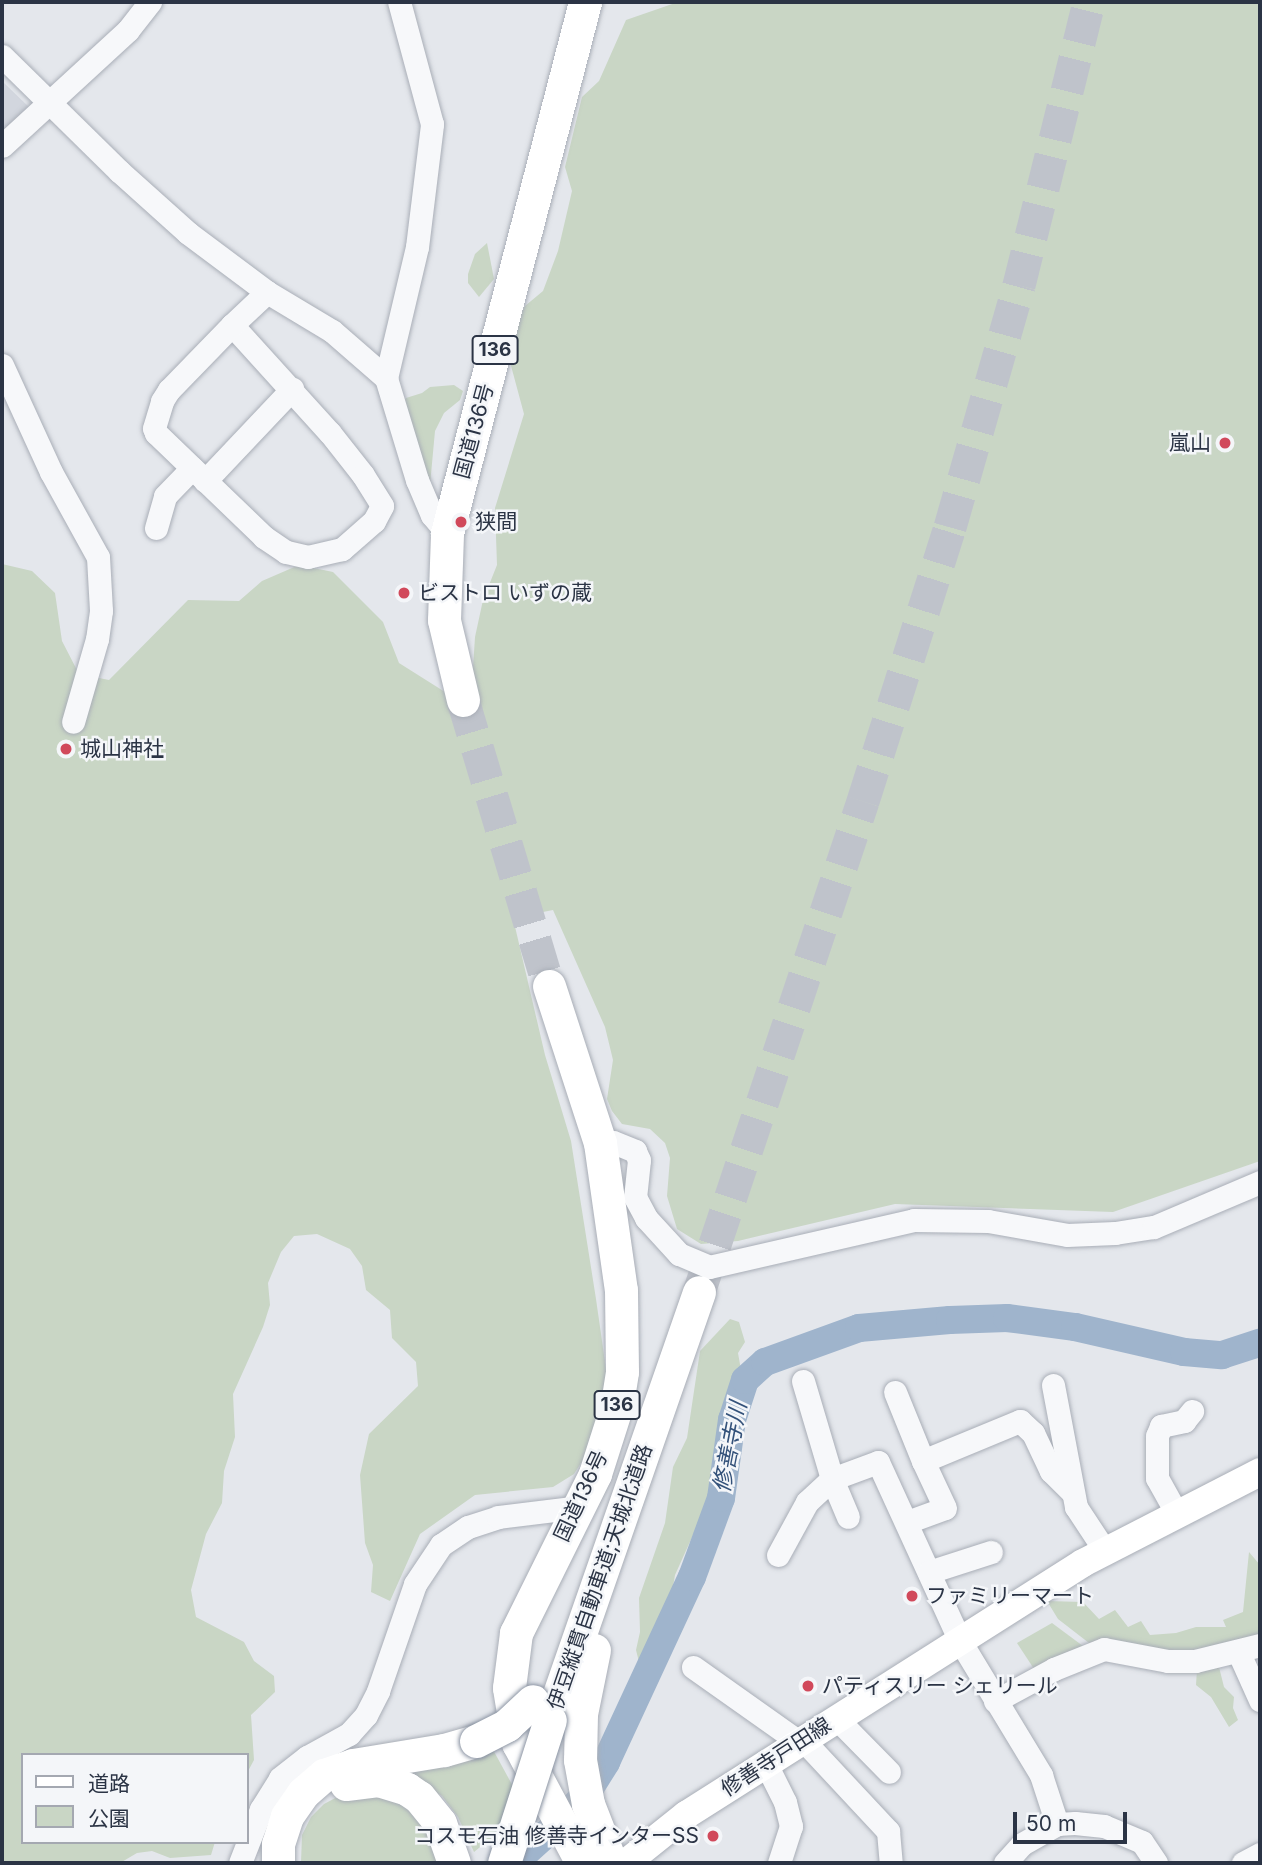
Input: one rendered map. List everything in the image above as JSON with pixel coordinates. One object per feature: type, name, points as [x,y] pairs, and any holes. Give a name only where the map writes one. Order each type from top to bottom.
[{"type":"highway","name":"国道136号","points":[[463,700],[444,620],[447,533],[585,2]]},
{"type":"highway","name":"国道136号","points":[[549,986],[600,1143],[621,1290],[622,1373],[608,1437],[579,1507],[523,1615],[509,1669],[510,1710],[515,1735],[547,1802],[592,1863]]},
{"type":"highway","name":"伊豆縦貫自動車道;天城北道路","points":[[504,1863],[541,1711],[631,1488],[699,1292]]},
{"type":"highway","points":[[592,1863],[580,1735],[587,1678],[642,1457]]},
{"type":"highway","points":[[278,1863],[278,1843],[287,1816],[303,1793],[324,1776],[353,1765],[444,1750],[476,1741],[541,1711]]},
{"type":"highway","points":[[293,1863],[293,1843],[303,1816],[324,1795],[338,1787],[365,1780],[385,1781],[407,1789],[431,1810],[447,1837],[454,1863]]},
{"type":"main road","name":"修善寺戸田線","points":[[625,1863],[686,1815],[960,1641],[1260,1472]]},
{"type":"street","points":[[2,146],[128,30],[150,2]]},
{"type":"street","points":[[399,2],[432,124],[417,247],[386,378],[417,481],[432,515],[447,533]]},
{"type":"street","points":[[2,57],[188,233],[267,292],[332,331],[386,378]]},
{"type":"street","points":[[232,325],[292,389],[376,496],[382,512],[342,548],[308,557],[286,552],[264,537],[155,428],[169,390],[232,325],[267,292]]},
{"type":"street","points":[[2,365],[51,472],[98,556],[100,621],[73,722]]},
{"type":"street","points":[[156,528],[165,496],[199,474],[292,389]]},
{"type":"street","points":[[600,1143],[613,1142],[635,1151],[639,1160],[635,1197],[646,1218],[679,1254],[709,1267],[914,1220],[988,1221],[1067,1235],[1128,1231],[1164,1223],[1260,1182]]},
{"type":"street","points":[[803,1381],[832,1479],[848,1517]]},
{"type":"street","points":[[1053,1385],[1072,1492],[1085,1524],[1119,1550]]},
{"type":"street","points":[[895,1392],[923,1461],[948,1507],[907,1522]]},
{"type":"street","points":[[1166,1526],[1157,1478],[1157,1436],[1161,1426],[1184,1421],[1192,1411]]},
{"type":"street","points":[[923,1461],[1020,1421],[1032,1433],[1043,1464],[1072,1492]]},
{"type":"street","points":[[778,1555],[807,1502],[832,1479],[878,1462],[960,1641],[1041,1775],[1057,1824]]},
{"type":"street","points":[[248,1842],[261,1809],[280,1778],[307,1757],[349,1734],[366,1715],[378,1691],[415,1584],[441,1545],[468,1527],[498,1517],[579,1507]]},
{"type":"street","points":[[929,1572],[991,1552]]},
{"type":"street","points":[[995,1701],[1063,1664],[1104,1649],[1168,1661],[1195,1661],[1249,1648],[1260,1700]]},
{"type":"street","points":[[693,1667],[801,1741],[888,1832],[891,1863]]},
{"type":"street","points":[[837,1719],[889,1772]]},
{"type":"street","points":[[766,1764],[785,1802],[791,1825],[779,1863]]},
{"type":"street","points":[[1005,1863],[1013,1851],[1057,1824],[1090,1824],[1118,1831],[1142,1842],[1156,1863]]},
{"type":"street","points":[[240,1863],[247,1844]]},
{"type":"street","points":[[1243,1863],[1260,1854]]},
{"type":"shaded area","points":[[2,81],[32,110],[2,135]]},
{"type":"green space","points":[[678,2],[1260,2],[1260,1161],[1113,1212],[895,1204],[738,1241],[701,1244],[677,1229],[667,1196],[670,1158],[665,1143],[650,1129],[622,1124],[612,1111],[607,1099],[613,1060],[605,1027],[553,910],[513,918],[545,1055],[571,1141],[607,1376],[588,1452],[574,1474],[553,1487],[475,1495],[420,1534],[390,1601],[371,1592],[373,1565],[365,1543],[360,1475],[369,1434],[418,1386],[416,1362],[392,1338],[390,1310],[366,1290],[362,1266],[350,1249],[317,1234],[294,1236],[281,1252],[268,1283],[270,1305],[233,1394],[235,1437],[224,1471],[222,1503],[206,1534],[191,1590],[196,1617],[244,1642],[254,1661],[274,1676],[275,1692],[251,1715],[254,1760],[248,1771],[248,1753],[21,1753],[21,1844],[214,1844],[211,1855],[170,1858],[152,1851],[137,1853],[120,1863],[2,1863],[2,564],[32,571],[55,593],[62,641],[79,674],[109,680],[188,600],[239,601],[262,581],[299,565],[333,572],[383,622],[399,663],[445,692],[471,699],[475,637],[483,600],[497,565],[495,508],[524,414],[510,362],[509,336],[525,306],[543,291],[558,251],[572,191],[565,167],[582,97],[599,81],[626,20]]},
{"type":"green space","points":[[487,243],[494,279],[479,297],[468,283],[468,274],[475,254]]},
{"type":"green space","points":[[454,385],[463,391],[460,400],[444,413],[435,431],[430,485],[402,407],[406,398],[422,393],[430,387]]},
{"type":"green space","points":[[730,1319],[739,1322],[745,1342],[738,1353],[741,1370],[722,1431],[716,1484],[675,1575],[668,1616],[648,1643],[645,1660],[639,1662],[636,1650],[640,1632],[639,1598],[665,1523],[673,1467],[687,1438],[700,1351]]},
{"type":"green space","points":[[1249,1552],[1260,1565],[1260,1639],[1194,1655],[1089,1643],[1058,1619],[1047,1601],[1083,1602],[1099,1619],[1115,1610],[1128,1627],[1141,1621],[1150,1635],[1176,1633],[1196,1627],[1226,1627],[1223,1620],[1243,1612]]},
{"type":"green space","points":[[1052,1623],[1087,1649],[1036,1672],[1017,1643]]},
{"type":"green space","points":[[1218,1663],[1224,1687],[1234,1697],[1233,1708],[1238,1720],[1229,1727],[1211,1697],[1196,1685],[1197,1669]]},
{"type":"green space","points":[[491,1746],[515,1790],[505,1827],[474,1852],[458,1817],[442,1796],[393,1765]]},
{"type":"green space","points":[[364,1789],[413,1808],[447,1863],[301,1863],[302,1835],[311,1817],[324,1804],[343,1794]]},
{"type":"waterway","name":"修善寺川","points":[[514,1863],[566,1816],[590,1788],[606,1762],[692,1577],[721,1498],[732,1420],[745,1380],[765,1362],[859,1328],[950,1320],[1007,1318],[1075,1327],[1184,1352],[1222,1355],[1260,1343]]},
{"type":"tunnel","points":[[699,1292],[863,801],[950,527],[1019,285],[1089,2]]},
{"type":"tunnel","points":[[463,700],[549,986]]},
{"type":"place","name":"嵐山","points":[[1225,443]]},
{"type":"place","name":"狭間","points":[[461,522]]},
{"type":"place","name":"ビストロ いずの蔵","points":[[404,593]]},
{"type":"place","name":"城山神社","points":[[66,749]]},
{"type":"place","name":"ファミリーマート","points":[[912,1596]]},
{"type":"place","name":"パティスリー シェリール","points":[[808,1686]]},
{"type":"place","name":"コスモ石油 修善寺インターSS","points":[[713,1836]]}]
